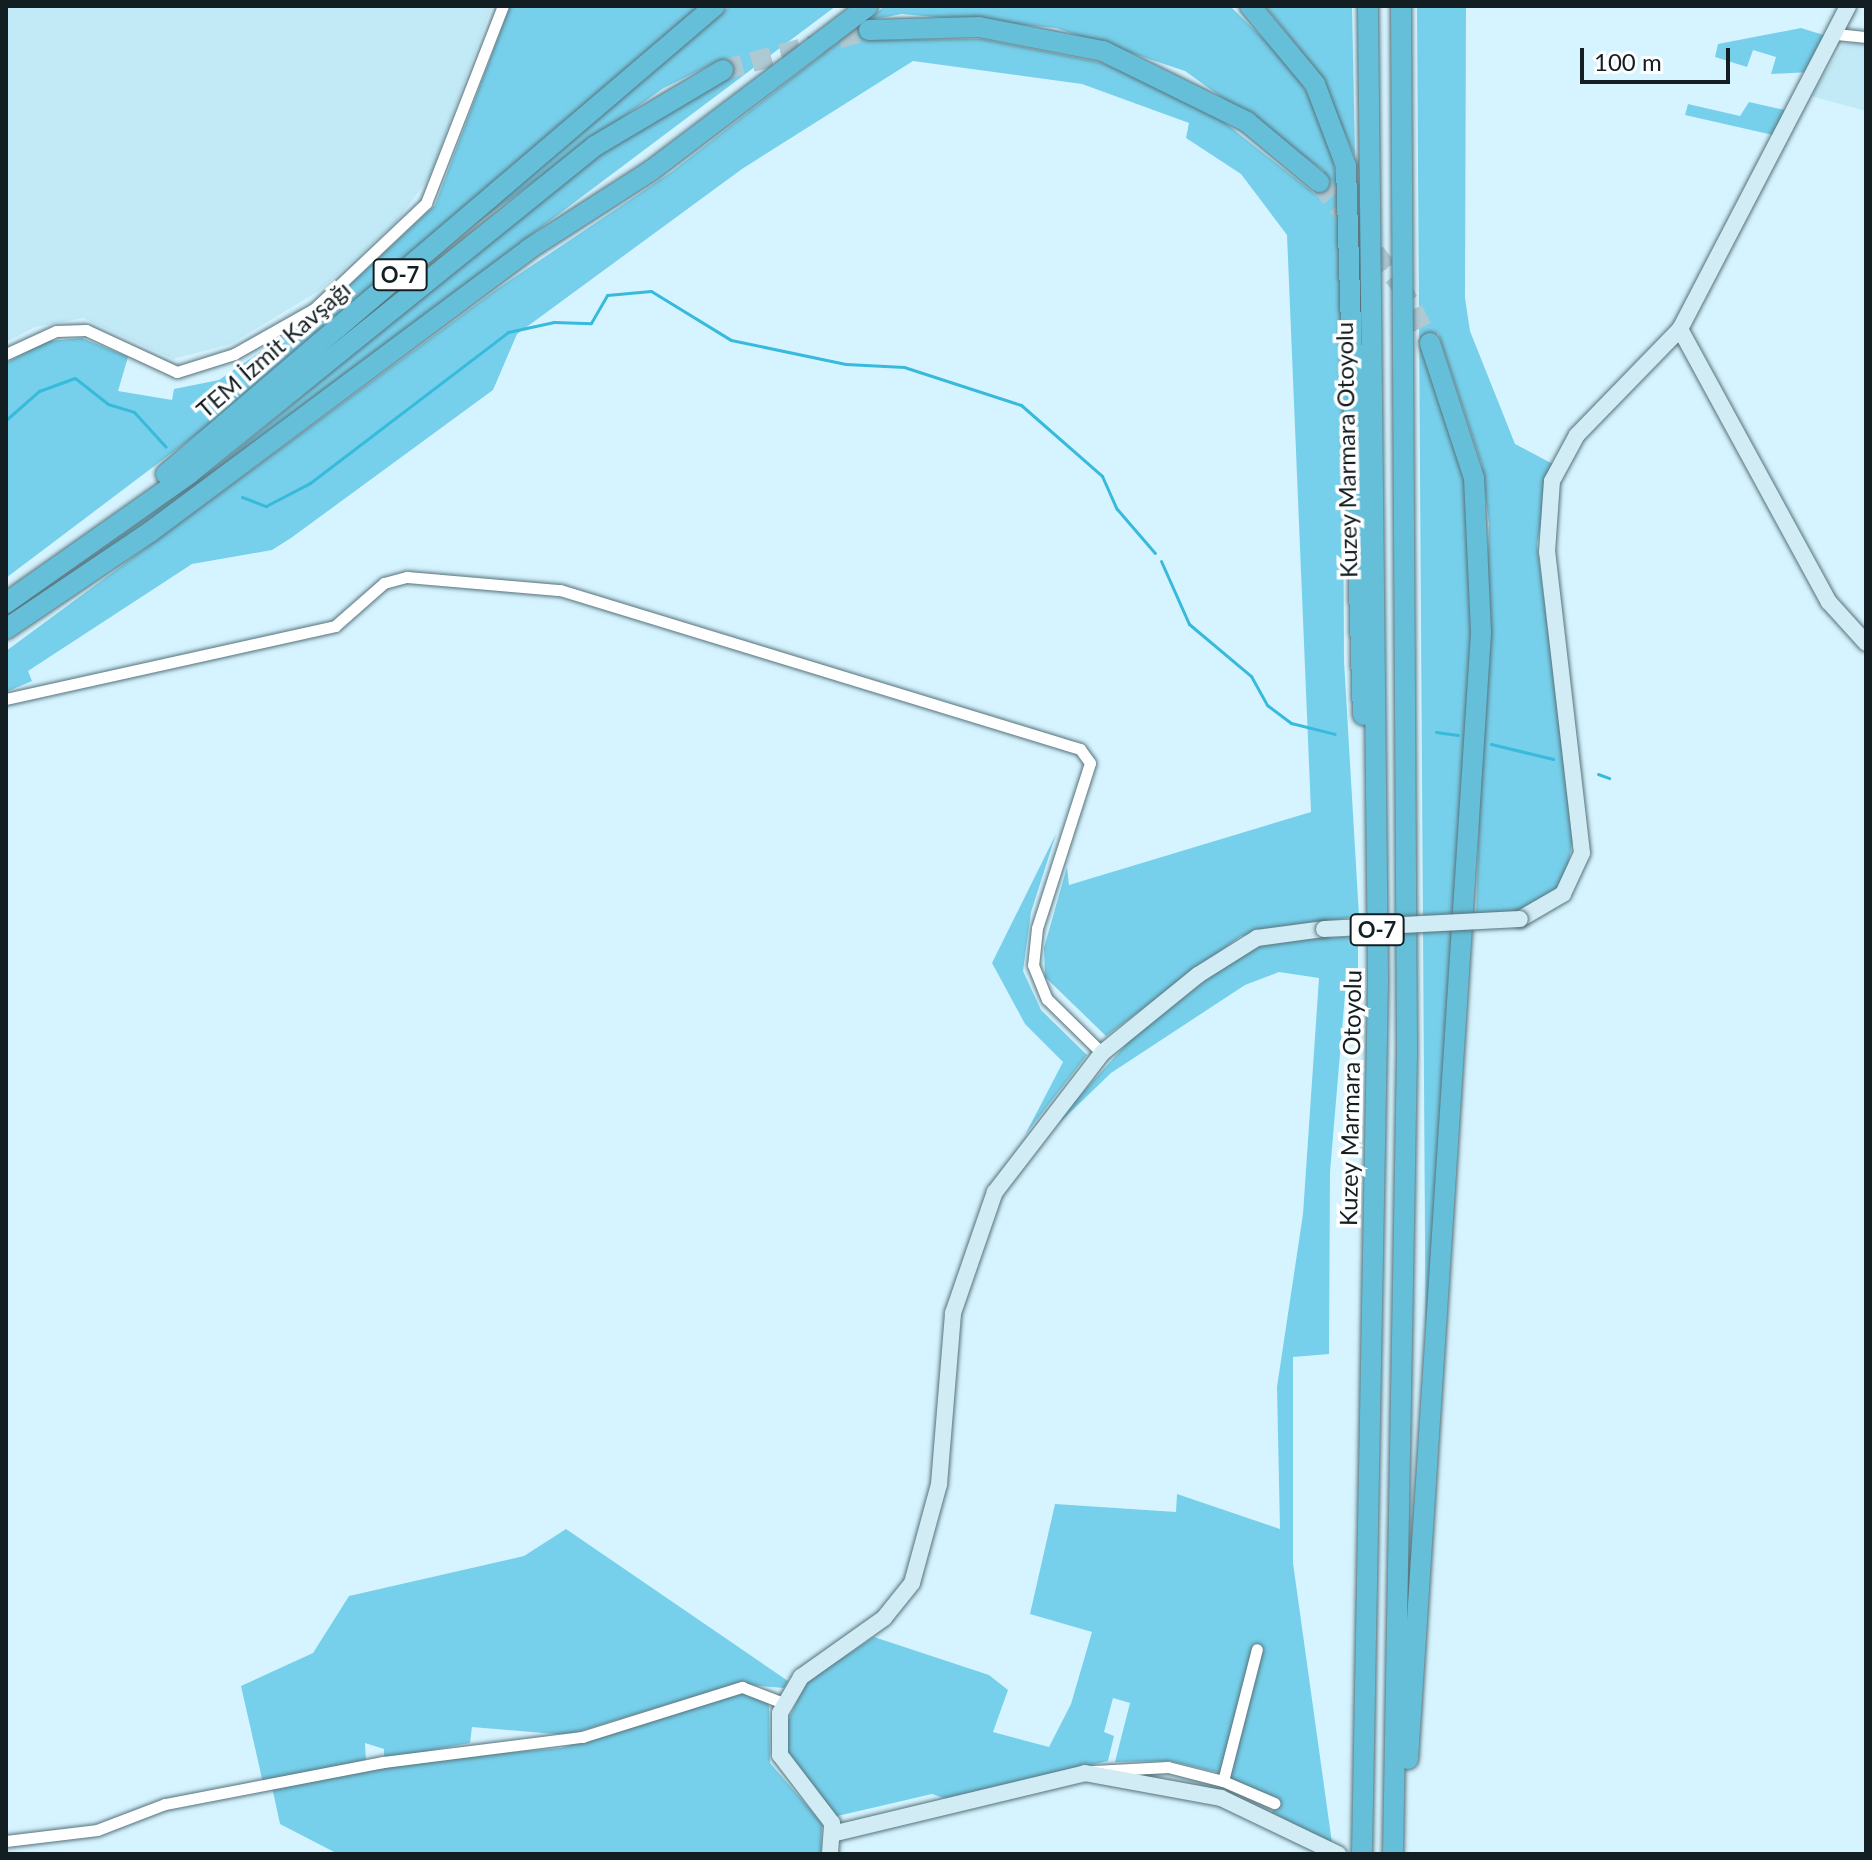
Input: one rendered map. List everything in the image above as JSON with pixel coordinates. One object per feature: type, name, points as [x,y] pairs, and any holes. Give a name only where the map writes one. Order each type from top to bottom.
[{"type":"highway","name":"TEM İzmit Kavşağı","points":[[89,549],[141,495],[715,6]]},
{"type":"highway","name":"O-7","points":[[6,629],[150,532],[848,6]]},
{"type":"highway","points":[[529,249],[652,170],[868,6]]},
{"type":"highway","points":[[1250,6],[1289,47],[1327,110],[1350,190],[1356,651],[1375,823]]},
{"type":"highway","name":"Kuzey Marmara Otoyolu","points":[[1362,1854],[1375,823],[1368,6]]},
{"type":"highway","name":"O-7","points":[[1396,1854],[1407,1049],[1401,6]]},
{"type":"highway","points":[[869,30],[979,27],[1127,60],[1215,103],[1319,182]]},
{"type":"highway","points":[[89,549],[584,154],[723,70]]},
{"type":"highway","points":[[1396,1854],[1417,1670],[1481,632],[1474,478],[1430,343]]},
{"type":"highway","name":"O-7","points":[[6,603],[89,549]]},
{"type":"street","points":[[6,354],[56,331],[86,330],[177,372],[234,354],[314,309],[426,203],[503,6]]},
{"type":"street","points":[[836,1833],[780,1755],[783,1703],[801,1677],[884,1618],[912,1583],[934,1512],[946,1354],[971,1247],[1011,1165],[1102,1053],[1231,950],[1280,932],[1520,919],[1563,894],[1582,853],[1547,552],[1552,481],[1577,435],[1680,329],[1837,34],[1848,6]]},
{"type":"street","points":[[1837,34],[1866,37]]},
{"type":"street","points":[[1680,329],[1829,602],[1866,643]]},
{"type":"street","points":[[6,699],[335,626],[384,583],[407,577],[560,590],[1080,749],[1090,763],[1037,928],[1033,965],[1047,999],[1102,1053]]},
{"type":"street","points":[[1223,1781],[1257,1649]]},
{"type":"street","points":[[6,1841],[97,1830],[165,1804],[370,1765],[582,1737],[733,1689],[753,1688],[783,1703]]},
{"type":"street","points":[[836,1833],[1085,1773],[1168,1767],[1223,1781],[1274,1803]]},
{"type":"street","points":[[1085,1773],[1193,1789],[1338,1854]]},
{"type":"street","points":[[830,1854],[836,1833]]},
{"type":"shaded area","points":[[6,6],[492,6],[430,176],[397,221],[320,290],[231,344],[173,359],[83,318],[35,327],[6,342]]},
{"type":"shaded area","points":[[510,6],[700,6],[226,412],[6,578],[6,363],[48,341],[82,338],[128,357],[118,391],[172,400],[174,389],[219,380],[326,307],[435,205]]},
{"type":"shaded area","points":[[730,6],[836,6],[89,567],[6,618],[219,465],[561,181],[641,124],[727,79],[718,61],[662,89],[447,245]]},
{"type":"shaded area","points":[[885,6],[1230,6],[1291,66],[1309,96],[1333,158],[1342,223],[1344,661],[1359,916],[1241,936],[1106,1036],[1045,977],[1044,948],[1067,867],[1069,885],[1311,812],[1287,235],[1241,174],[1186,138],[1189,123],[1082,84],[913,61],[742,169],[517,334],[493,390],[291,538],[272,550],[192,564],[28,671],[32,681],[6,692],[6,651],[497,289],[670,173]],"holes":[[[902,14],[1056,28],[1185,71],[1324,171],[1315,194],[1214,114],[1103,63],[982,39],[866,40],[875,19]]]},
{"type":"shaded area","points":[[1265,6],[1352,6],[1355,156],[1315,68]]},
{"type":"shaded area","points":[[1417,6],[1466,6],[1465,298],[1470,331],[1515,444],[1553,464],[1537,544],[1574,834],[1566,877],[1551,895],[1512,913],[1476,913],[1489,524],[1482,465],[1438,333],[1425,350],[1468,493],[1475,596],[1426,1391]]},
{"type":"shaded area","points":[[1801,28],[1830,37],[1810,72],[1771,74],[1776,57],[1753,50],[1747,67],[1715,57],[1718,44]]},
{"type":"shaded area","points":[[1844,43],[1866,43],[1866,111],[1811,96]]},
{"type":"shaded area","points":[[1749,102],[1785,110],[1773,135],[1685,115],[1688,104],[1740,116]]},
{"type":"shaded area","points":[[1056,834],[1031,912],[1023,971],[1041,1010],[1087,1055],[1025,1135],[1063,1062],[1025,1024],[992,963]]},
{"type":"shaded area","points":[[1358,936],[1358,983],[1346,983],[1330,1172],[1329,1354],[1293,1357],[1293,1563],[1332,1843],[1272,1813],[1277,1799],[1228,1777],[1261,1646],[1254,1644],[1221,1773],[1170,1761],[1115,1762],[1130,1703],[1113,1698],[1104,1732],[1114,1736],[1108,1761],[949,1800],[932,1794],[833,1817],[787,1755],[786,1725],[806,1682],[874,1637],[989,1675],[1008,1690],[993,1732],[1049,1747],[1071,1704],[1092,1632],[1030,1614],[1055,1504],[1176,1512],[1177,1494],[1280,1529],[1277,1387],[1303,1214],[1319,978],[1279,972],[1245,985],[1111,1073],[1029,1152],[1131,1039],[1235,957],[1272,941]]},
{"type":"shaded area","points":[[566,1529],[788,1681],[784,1688],[736,1684],[567,1735],[472,1727],[470,1743],[384,1759],[384,1749],[365,1743],[366,1762],[263,1783],[241,1686],[313,1653],[349,1596],[524,1556]]},
{"type":"shaded area","points":[[743,1693],[769,1703],[770,1763],[822,1823],[821,1854],[338,1854],[280,1824],[272,1787],[431,1759],[561,1748]]},
{"type":"waterway","points":[[242,497],[266,506],[310,483],[508,332],[554,322],[591,323],[607,295],[651,291],[731,340],[846,364],[904,367],[1021,405],[1102,476],[1117,509],[1155,553]]},
{"type":"waterway","points":[[6,420],[39,391],[75,378],[108,404],[134,412],[166,447]]},
{"type":"waterway","points":[[1161,561],[1189,624],[1251,676],[1267,705],[1291,723],[1335,734]]},
{"type":"waterway","points":[[1436,732],[1458,735]]},
{"type":"waterway","points":[[1491,744],[1553,759]]},
{"type":"waterway","points":[[1598,774],[1609,778]]},
{"type":"tunnel","points":[[723,70],[869,30]]},
{"type":"tunnel","points":[[1319,182],[1399,283],[1430,343]]}]
